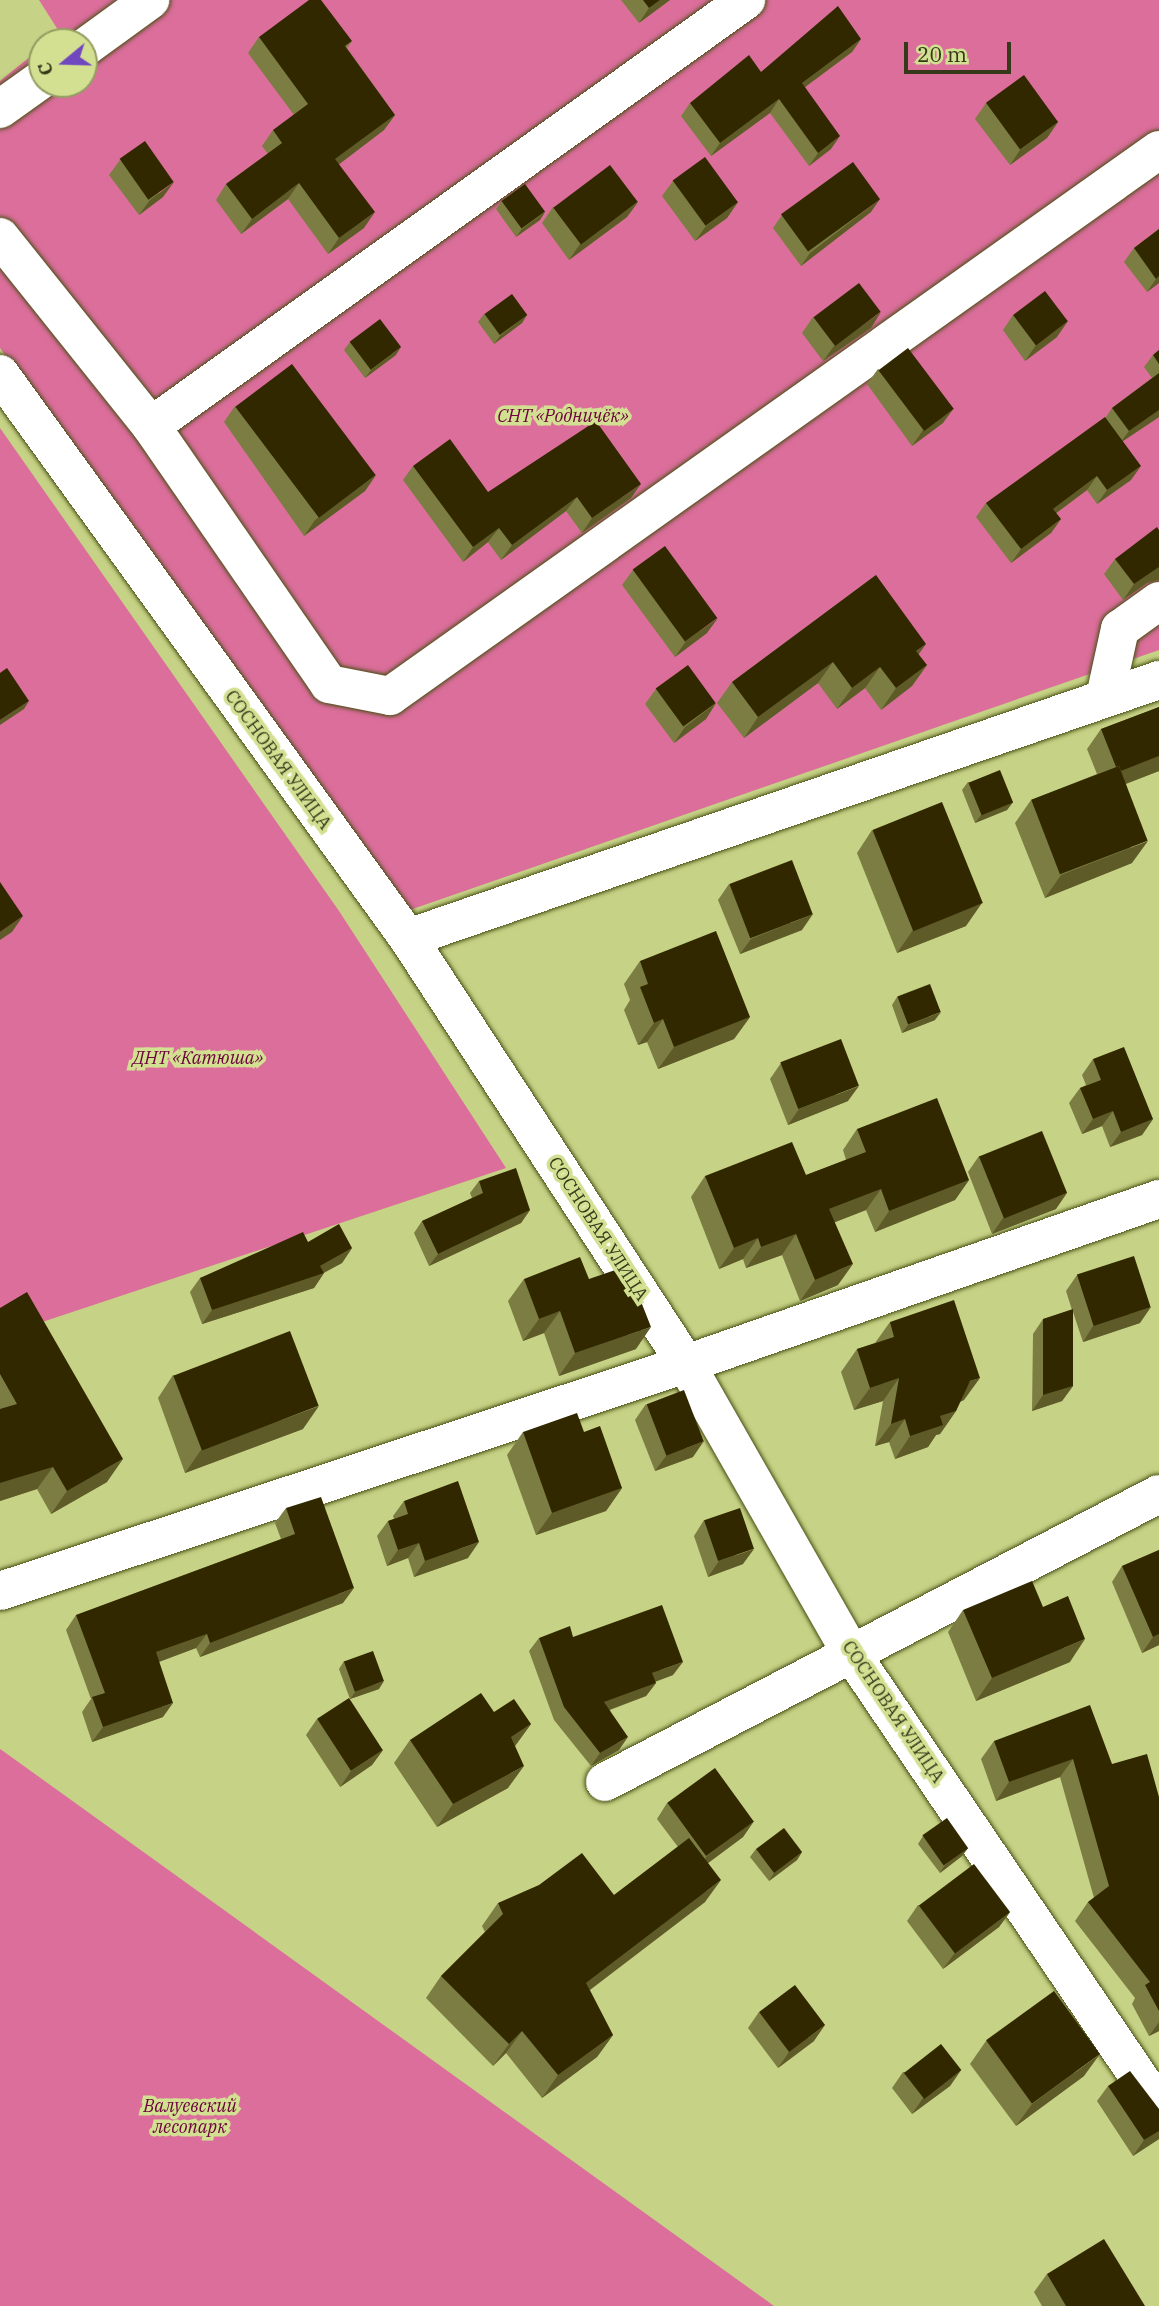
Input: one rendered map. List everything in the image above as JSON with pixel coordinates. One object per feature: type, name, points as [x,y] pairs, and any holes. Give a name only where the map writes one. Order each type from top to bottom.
[{"type":"street","points":[[98,38],[150,0]]},
{"type":"street","points":[[151,426],[746,0]]},
{"type":"street","points":[[0,109],[28,89]]},
{"type":"street","points":[[0,237],[151,426],[329,684],[390,696],[1159,150]]},
{"type":"street","name":"СОСНОВАЯ УЛИЦА","points":[[0,374],[408,939],[686,1364],[851,1653],[1159,2107]]},
{"type":"street","points":[[1105,698],[1120,629],[1159,601]]},
{"type":"street","points":[[408,939],[1159,680]]},
{"type":"street","points":[[0,1591],[686,1364],[1159,1199]]},
{"type":"street","points":[[605,1783],[1159,1494]]},
{"type":"green space","name":"СНТ «Родничёк»","points":[[39,0],[1159,0],[1159,650],[404,912],[0,348],[0,81],[28,58],[28,98],[98,98],[98,28],[57,28]]},
{"type":"green space","name":"ДНТ «Катюша»","points":[[0,428],[339,911],[506,1168],[0,1336]]},
{"type":"green space","name":"Валуевский лесопарк","points":[[0,1749],[3,1751],[774,2306],[0,2306]]},
{"type":"building","points":[[309,0],[321,0],[352,41],[345,46],[395,115],[335,159],[375,212],[339,238],[299,183],[252,219],[226,184],[282,143],[273,130],[308,104],[259,37]]},
{"type":"building","points":[[643,0],[660,0],[649,8]]},
{"type":"building","points":[[838,6],[861,39],[802,83],[840,136],[818,153],[779,99],[720,143],[690,103],[749,55],[761,72]]},
{"type":"building","points":[[1024,75],[1058,122],[1020,150],[986,103]]},
{"type":"building","points":[[145,141],[174,182],[148,200],[120,159]]},
{"type":"building","points":[[705,157],[738,202],[706,226],[673,181]]},
{"type":"building","points":[[853,162],[880,199],[808,252],[781,214]]},
{"type":"building","points":[[610,165],[638,202],[581,244],[553,208]]},
{"type":"building","points":[[525,184],[545,212],[522,229],[502,201]]},
{"type":"building","points":[[1159,229],[1159,276],[1156,279],[1134,248]]},
{"type":"building","points":[[859,283],[881,312],[835,346],[813,317]]},
{"type":"building","points":[[1045,291],[1068,321],[1036,345],[1013,315]]},
{"type":"building","points":[[512,294],[527,315],[500,335],[484,314]]},
{"type":"building","points":[[380,319],[401,347],[371,370],[350,342]]},
{"type":"building","points":[[908,348],[954,409],[924,431],[878,370]]},
{"type":"building","points":[[1159,350],[1159,364],[1153,355]]},
{"type":"building","points":[[292,364],[376,475],[319,518],[235,407]]},
{"type":"building","points":[[1159,373],[1159,410],[1129,431],[1112,408]]},
{"type":"building","points":[[1105,417],[1141,466],[1107,490],[1097,476],[1053,509],[1061,519],[1021,549],[986,503]]},
{"type":"building","points":[[596,421],[641,484],[592,518],[577,497],[512,545],[499,528],[473,547],[413,466],[450,439],[488,492]]},
{"type":"building","points":[[1157,527],[1159,567],[1134,584],[1115,559]]},
{"type":"building","points":[[665,546],[717,618],[685,642],[633,570]]},
{"type":"building","points":[[876,575],[926,644],[916,651],[927,665],[896,688],[880,667],[852,688],[833,662],[758,717],[732,682]]},
{"type":"building","points":[[688,665],[716,703],[683,727],[656,689]]},
{"type":"building","points":[[7,668],[29,701],[0,720],[0,673]]},
{"type":"building","points":[[1159,707],[1159,756],[1121,771],[1119,766],[1116,767],[1101,729]]},
{"type":"building","points":[[1119,766],[1148,841],[1060,874],[1031,800]]},
{"type":"building","points":[[1000,770],[1013,802],[982,815],[968,783]]},
{"type":"building","points":[[942,802],[983,903],[913,931],[872,830]]},
{"type":"building","points":[[792,860],[813,914],[750,938],[729,884]]},
{"type":"building","points":[[0,882],[23,916],[0,932]]},
{"type":"building","points":[[716,931],[750,1017],[674,1047],[663,1019],[654,1023],[640,987],[648,984],[640,961]]},
{"type":"building","points":[[930,984],[941,1012],[908,1025],[897,997]]},
{"type":"building","points":[[841,1039],[859,1086],[798,1109],[780,1062]]},
{"type":"building","points":[[1124,1047],[1153,1119],[1121,1132],[1113,1111],[1093,1119],[1080,1088],[1101,1080],[1093,1059]]},
{"type":"building","points":[[937,1098],[969,1180],[889,1211],[881,1189],[829,1209],[853,1264],[815,1280],[796,1234],[761,1247],[758,1238],[734,1248],[705,1176],[792,1142],[806,1175],[866,1152],[857,1129]]},
{"type":"building","points":[[1042,1131],[1067,1193],[1004,1219],[979,1156]]},
{"type":"building","points":[[516,1168],[530,1210],[438,1254],[422,1221],[483,1193],[479,1181]]},
{"type":"building","points":[[339,1224],[352,1248],[320,1266],[324,1273],[212,1310],[200,1278],[303,1232],[308,1242]]},
{"type":"building","points":[[1134,1256],[1151,1307],[1094,1326],[1077,1275]]},
{"type":"building","points":[[580,1257],[589,1279],[627,1266],[651,1327],[575,1353],[560,1311],[539,1319],[524,1279]]},
{"type":"building","points":[[27,1292],[123,1459],[67,1491],[53,1467],[0,1483],[0,1409],[17,1404],[0,1374],[0,1308]]},
{"type":"building","points":[[954,1300],[980,1378],[970,1381],[956,1411],[940,1416],[943,1425],[910,1436],[905,1419],[891,1424],[899,1378],[870,1388],[857,1349],[894,1337],[890,1322]]},
{"type":"building","points":[[1073,1309],[1073,1386],[1043,1395],[1043,1319]]},
{"type":"building","points":[[290,1331],[319,1406],[202,1450],[173,1376]]},
{"type":"building","points":[[684,1390],[704,1441],[666,1456],[647,1404]]},
{"type":"building","points":[[577,1413],[584,1432],[600,1426],[622,1488],[552,1513],[523,1432]]},
{"type":"building","points":[[458,1481],[479,1542],[425,1561],[419,1543],[398,1550],[388,1521],[408,1514],[404,1501]]},
{"type":"building","points":[[321,1497],[354,1588],[210,1643],[207,1634],[156,1652],[173,1703],[103,1727],[92,1697],[105,1693],[76,1615],[295,1534],[286,1508]]},
{"type":"building","points":[[740,1508],[754,1549],[718,1561],[704,1520]]},
{"type":"building","points":[[1159,1550],[1159,1634],[1153,1637],[1122,1566]]},
{"type":"building","points":[[1032,1581],[1043,1607],[1068,1596],[1085,1639],[992,1678],[963,1610]]},
{"type":"building","points":[[662,1605],[683,1662],[652,1673],[656,1683],[604,1702],[628,1737],[600,1753],[564,1707],[539,1638],[570,1626],[573,1637]]},
{"type":"building","points":[[373,1651],[384,1681],[355,1692],[344,1662]]},
{"type":"building","points":[[481,1693],[494,1712],[514,1699],[531,1724],[511,1737],[524,1766],[453,1804],[410,1740]]},
{"type":"building","points":[[349,1698],[383,1750],[351,1771],[317,1719]]},
{"type":"building","points":[[1090,1705],[1112,1764],[1147,1754],[1159,1797],[1159,2011],[1145,1985],[1150,1982],[1088,1902],[1109,1886],[1073,1759],[1009,1782],[994,1741]]},
{"type":"building","points":[[715,1768],[754,1821],[706,1856],[667,1803]]},
{"type":"building","points":[[947,1818],[968,1848],[944,1866],[922,1835]]},
{"type":"building","points":[[784,1828],[802,1852],[774,1873],[756,1849]]},
{"type":"building","points":[[689,1838],[721,1880],[586,1983],[613,2035],[558,2075],[522,2031],[509,2044],[441,1976],[503,1914],[498,1903],[539,1885],[582,1853],[614,1895]]},
{"type":"building","points":[[974,1864],[1010,1912],[955,1953],[919,1906]]},
{"type":"building","points":[[795,1985],[825,2025],[789,2052],[759,2012]]},
{"type":"building","points":[[1054,1991],[1100,2054],[1032,2103],[986,2040]]},
{"type":"building","points":[[941,2044],[961,2070],[924,2099],[904,2073]]},
{"type":"building","points":[[1130,2071],[1159,2109],[1159,2131],[1144,2140],[1108,2086]]},
{"type":"building","points":[[1104,2239],[1145,2306],[1066,2306],[1047,2274]]}]
